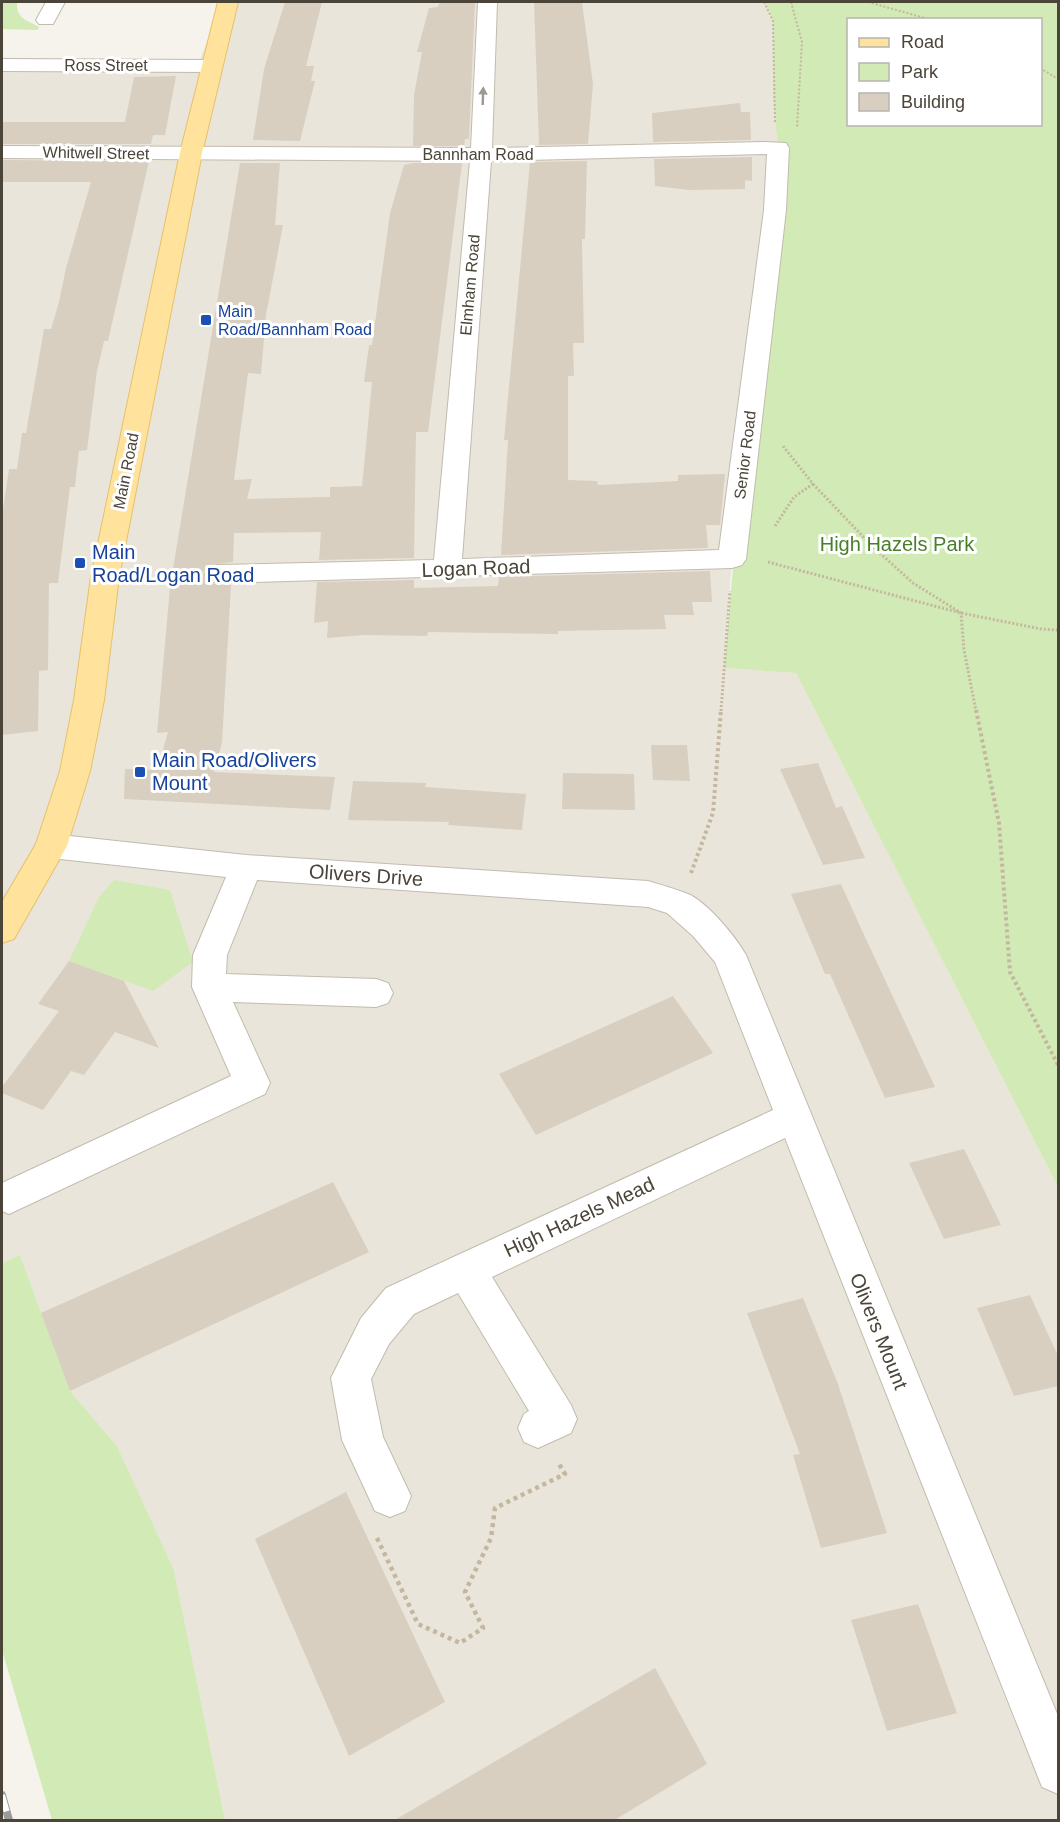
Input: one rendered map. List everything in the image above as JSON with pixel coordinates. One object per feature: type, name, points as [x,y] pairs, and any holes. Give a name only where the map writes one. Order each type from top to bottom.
[{"type":"main road","name":"Main Road","points":[[2,930],[51,846],[75,771],[89,700],[105,577],[191,153],[228,2]]},
{"type":"street","points":[[46,20],[55,2]]},
{"type":"street","name":"Elmham Road","points":[[447,569],[481,155],[487,2]]},
{"type":"street","name":"Ross Street","points":[[2,65],[211,66]]},
{"type":"street","name":"Bannham Road","points":[[191,153],[481,155],[771,148]]},
{"type":"street","name":"Senior Road","points":[[732,559],[775,210],[771,148]]},
{"type":"street","name":"Whitwell Street","points":[[2,152],[191,153]]},
{"type":"street","name":"Logan Road","points":[[219,574],[732,559]]},
{"type":"street","name":"Olivers Drive","points":[[51,846],[246,867],[648,894],[679,904]]},
{"type":"street","points":[[9,1197],[252,1083],[209,987],[210,955],[246,867]]},
{"type":"street","name":"Olivers Mount","points":[[679,904],[705,927],[729,955],[1059,1771]]},
{"type":"street","points":[[209,987],[376,993]]},
{"type":"street","name":"High Hazels Mead","points":[[390,1496],[363,1440],[351,1377],[375,1331],[400,1301],[794,1117]]},
{"type":"street","points":[[466,1270],[557,1419],[538,1428]]},
{"type":"path","points":[[764,2],[773,21],[771,148]]},
{"type":"path","points":[[868,2],[925,18]]},
{"type":"path","points":[[1042,69],[1059,79]]},
{"type":"path","points":[[813,484],[872,546],[913,583],[961,613]]},
{"type":"path","points":[[679,904],[713,813],[732,559],[761,560],[961,613],[1059,630]]},
{"type":"path","points":[[105,577],[219,574]]},
{"type":"path","points":[[961,613],[964,650],[999,823],[1010,972],[1059,1065]]},
{"type":"path","points":[[390,1496],[362,1506],[418,1624],[460,1642],[483,1628],[465,1592],[492,1538],[495,1508],[565,1474],[538,1428]]},
{"type":"shaded area","points":[[222,2],[764,2],[773,21],[773,100],[778,148],[732,559],[724,668],[796,673],[1058,1187],[1058,1820],[225,1820],[174,1570],[117,1446],[70,1391],[20,1255],[2,1263],[2,58],[200,60]]},
{"type":"green space","points":[[2,2],[17,2],[20,16],[39,27],[38,30],[2,29]]},
{"type":"green space","name":"High Hazels Park","points":[[764,2],[1058,2],[1058,1187],[796,673],[724,668],[737,524],[778,148],[773,100],[773,21]]},
{"type":"green space","points":[[114,880],[170,890],[193,962],[153,991],[69,961],[99,897]]},
{"type":"green space","points":[[20,1255],[70,1391],[117,1446],[174,1570],[225,1820],[52,1820],[2,1650],[2,1263]]},
{"type":"building","points":[[285,2],[322,2],[306,66],[314,66],[311,81],[315,81],[300,141],[253,140],[264,69]]},
{"type":"building","points":[[440,2],[475,2],[469,139],[465,139],[464,146],[413,146],[414,95],[422,52],[417,52],[429,8],[438,7]]},
{"type":"building","points":[[534,2],[582,2],[593,84],[588,144],[539,145]]},
{"type":"building","points":[[176,76],[165,135],[153,135],[151,144],[2,144],[2,122],[125,122],[134,77]]},
{"type":"building","points":[[740,103],[741,112],[750,112],[751,140],[653,142],[652,113]]},
{"type":"building","points":[[752,157],[752,181],[745,180],[745,189],[689,190],[655,186],[654,159]]},
{"type":"building","points":[[2,160],[149,161],[108,341],[104,341],[97,371],[87,450],[79,451],[75,487],[70,487],[58,583],[49,583],[48,670],[39,671],[38,731],[2,735],[2,516],[9,469],[17,469],[22,433],[26,433],[44,329],[51,329],[91,182],[2,182]]},
{"type":"building","points":[[587,161],[585,239],[582,239],[584,343],[573,343],[574,376],[568,376],[568,480],[597,481],[598,485],[678,481],[678,475],[725,474],[720,525],[706,525],[708,548],[501,555],[508,440],[504,440],[530,162]]},
{"type":"building","points":[[240,163],[280,163],[275,225],[283,225],[266,315],[261,374],[248,373],[234,480],[252,479],[247,499],[330,497],[330,487],[362,486],[372,382],[364,382],[369,345],[372,345],[390,213],[404,165],[462,163],[428,432],[416,432],[414,558],[319,560],[321,532],[234,533],[233,562],[209,565],[203,573],[209,583],[231,585],[222,743],[214,772],[335,777],[330,810],[124,799],[125,769],[157,770],[168,732],[157,733],[170,587]]},
{"type":"building","points":[[710,571],[712,602],[692,602],[694,615],[664,615],[666,629],[558,631],[558,634],[428,632],[427,636],[364,635],[327,638],[328,621],[314,623],[317,582],[414,580],[414,588],[498,586],[499,577]]},
{"type":"building","points":[[651,745],[687,745],[690,781],[653,780]]},
{"type":"building","points":[[818,763],[836,808],[842,806],[865,858],[823,865],[780,769]]},
{"type":"building","points":[[563,773],[634,774],[635,810],[562,809]]},
{"type":"building","points":[[353,781],[426,783],[425,787],[526,794],[522,830],[448,825],[449,822],[348,820]]},
{"type":"building","points":[[841,884],[935,1087],[885,1098],[830,974],[825,974],[791,894]]},
{"type":"building","points":[[69,961],[124,981],[159,1048],[115,1032],[84,1075],[71,1071],[43,1110],[2,1093],[2,1087],[59,1011],[38,1004]]},
{"type":"building","points":[[673,996],[713,1053],[536,1135],[499,1074]]},
{"type":"building","points":[[964,1149],[1001,1225],[944,1239],[909,1163]]},
{"type":"building","points":[[333,1182],[369,1252],[70,1391],[41,1313]]},
{"type":"building","points":[[1030,1295],[1059,1358],[1059,1386],[1014,1396],[977,1308]]},
{"type":"building","points":[[803,1298],[838,1384],[887,1533],[821,1548],[793,1455],[800,1454],[747,1313]]},
{"type":"building","points":[[346,1492],[445,1702],[349,1756],[255,1539]]},
{"type":"building","points":[[918,1604],[957,1713],[887,1731],[851,1620]]},
{"type":"building","points":[[655,1668],[707,1764],[613,1821],[393,1821]]},
{"type":"railway","points":[[2,1795],[9,1820]]},
{"type":"place","name":"Main Road/Bannham Road","points":[[206,320]]},
{"type":"place","name":"Main Road/Logan Road","points":[[80,563]]},
{"type":"place","name":"Main Road/Olivers Mount","points":[[140,772]]}]
